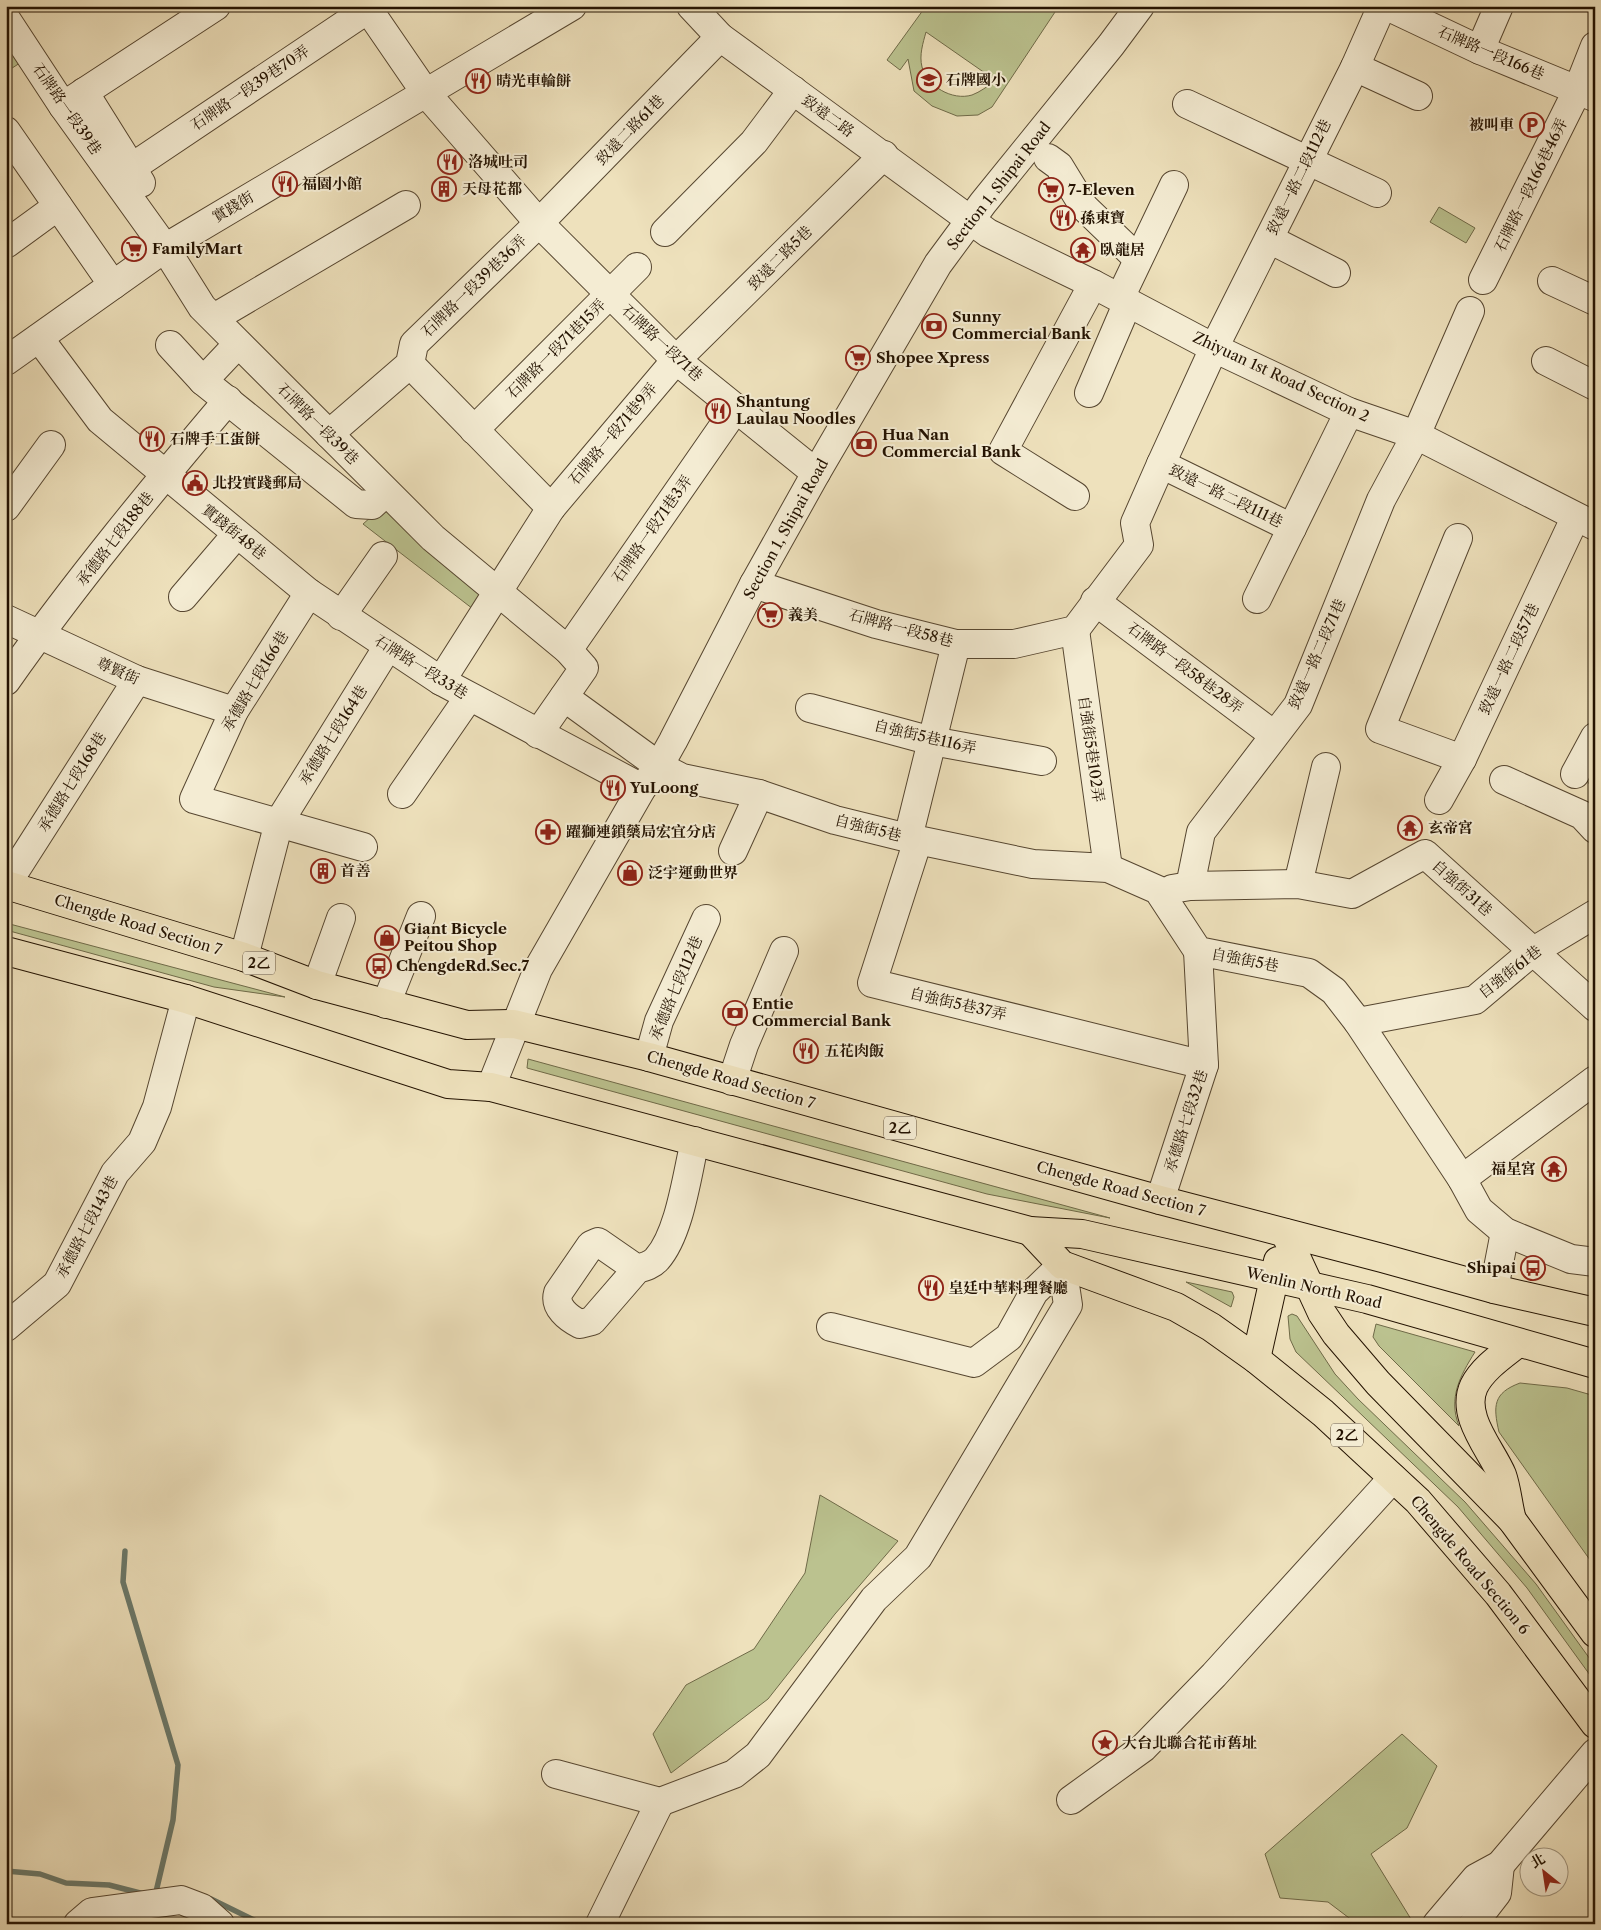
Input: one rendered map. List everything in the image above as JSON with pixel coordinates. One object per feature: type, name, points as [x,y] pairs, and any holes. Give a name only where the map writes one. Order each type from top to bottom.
[{"type":"main road","name":"Chengde Road Section 7","points":[[6,885],[244,957],[317,985],[386,1004],[466,1025],[514,1024],[649,1057],[1160,1200],[1285,1233]]},
{"type":"main road","points":[[6,951],[186,999],[448,1084],[491,1087],[1030,1231]]},
{"type":"main road","name":"Chengde Road Section 6","points":[[1030,1231],[1062,1265],[1176,1307],[1211,1327],[1256,1358],[1323,1413],[1418,1501],[1498,1594],[1595,1724]]},
{"type":"main road","name":"Wenlin North Road","points":[[1030,1231],[1082,1234],[1274,1278],[1367,1300],[1595,1364]]},
{"type":"main road","points":[[1256,1358],[1285,1233]]},
{"type":"main road","points":[[1285,1233],[1322,1313],[1336,1334],[1378,1384],[1512,1520],[1595,1633]]},
{"type":"main road","points":[[1285,1233],[1494,1289],[1595,1312]]},
{"type":"main road","points":[[1512,1520],[1502,1476],[1479,1432],[1470,1405],[1474,1386],[1489,1367],[1518,1343]]},
{"type":"street","points":[[164,248],[171,231],[131,168],[74,99],[216,6]]},
{"type":"street","name":"實踐街","points":[[6,362],[164,248],[572,6]]},
{"type":"street","name":"致遠二路","points":[[691,6],[720,37],[971,219]]},
{"type":"street","name":"Section 1, Shipai Road","points":[[491,1087],[514,1024],[538,969],[642,788],[659,766],[754,584],[816,473],[938,264],[971,219],[1111,45],[1140,6]]},
{"type":"street","name":"致遠一路二段112巷","points":[[1214,348],[1354,67],[1382,6]]},
{"type":"street","name":"石牌路一段166巷","points":[[1387,6],[1480,50],[1586,93]]},
{"type":"street","points":[[1480,50],[1499,6]]},
{"type":"street","name":"石牌路一段71巷","points":[[373,9],[425,92],[539,223],[676,360],[816,473]]},
{"type":"street","name":"石牌路一段39巷70弄","points":[[131,168],[373,9]]},
{"type":"street","name":"石牌路一段39巷","points":[[6,19],[74,99],[164,248],[202,306],[434,538],[568,650],[584,668],[564,697]]},
{"type":"street","name":"致遠二路61巷","points":[[539,223],[720,37]]},
{"type":"street","name":"石牌路一段166巷46弄","points":[[1483,280],[1586,93],[1595,46]]},
{"type":"street","points":[[1354,67],[1418,96]]},
{"type":"street","points":[[665,232],[754,142],[792,90]]},
{"type":"street","points":[[1187,104],[1377,192]]},
{"type":"street","points":[[6,131],[113,285]]},
{"type":"street","name":"致遠二路5巷","points":[[676,360],[884,155]]},
{"type":"street","points":[[1054,162],[1084,207],[1138,259]]},
{"type":"street","points":[[1089,393],[1138,259],[1174,185]]},
{"type":"street","points":[[6,244],[58,206]]},
{"type":"street","points":[[214,318],[406,206]]},
{"type":"street","name":"Zhiyuan 1st Road Section 2","points":[[971,219],[988,233],[1093,284],[1214,348],[1349,412],[1416,435],[1585,522]]},
{"type":"street","name":"石牌路一段39巷36弄","points":[[410,364],[414,344],[539,223]]},
{"type":"street","points":[[1269,238],[1336,273]]},
{"type":"street","name":"石牌路一段71巷15弄","points":[[474,430],[637,267]]},
{"type":"street","points":[[1552,281],[1595,301]]},
{"type":"street","points":[[1075,496],[1003,451],[1093,284]]},
{"type":"street","name":"致遠一路二段71巷","points":[[1190,886],[1201,832],[1298,705],[1382,500],[1416,435],[1470,311]]},
{"type":"street","name":"實踐街48巷","points":[[39,338],[100,420],[308,594]]},
{"type":"street","points":[[203,381],[238,344]]},
{"type":"street","points":[[170,345],[203,381],[356,504],[372,505],[386,492]]},
{"type":"street","name":"致遠一路二段111巷","points":[[1095,601],[1139,545],[1135,523],[1214,348]]},
{"type":"street","name":"石牌路一段71巷9弄","points":[[441,681],[551,508],[676,360]]},
{"type":"street","points":[[1546,361],[1595,386]]},
{"type":"street","points":[[329,434],[410,364],[551,508]]},
{"type":"street","name":"承德路七段188巷","points":[[6,681],[39,635],[164,475],[228,400]]},
{"type":"street","name":"石牌路一段71巷3弄","points":[[568,650],[736,408]]},
{"type":"street","points":[[1257,599],[1349,412]]},
{"type":"street","points":[[6,506],[51,445]]},
{"type":"street","name":"致遠一路二段111巷","points":[[1161,464],[1292,528]]},
{"type":"street","name":"致遠一路二段57巷","points":[[1439,800],[1585,522]]},
{"type":"street","points":[[183,598],[236,534]]},
{"type":"street","points":[[1458,538],[1380,729],[1462,759]]},
{"type":"street","points":[[341,616],[383,556]]},
{"type":"street","name":"石牌路一段58巷","points":[[754,584],[876,624],[956,644],[1014,644],[1075,630]]},
{"type":"street","name":"石牌路一段33巷","points":[[308,594],[387,648],[441,681],[642,788]]},
{"type":"street","name":"承德路七段166巷","points":[[279,822],[194,799],[234,711],[308,594]]},
{"type":"street","points":[[1075,630],[1095,601]]},
{"type":"street","name":"石牌路一段58巷28弄","points":[[1095,601],[1274,736]]},
{"type":"street","name":"尊賢街","points":[[6,618],[136,680],[234,711]]},
{"type":"street","name":"自強街5巷102弄","points":[[1075,630],[1108,868]]},
{"type":"street","points":[[913,839],[932,741],[956,644]]},
{"type":"street","name":"承德路七段164巷","points":[[244,957],[279,822],[387,648]]},
{"type":"street","name":"承德路七段168巷","points":[[6,885],[136,680]]},
{"type":"street","points":[[402,794],[469,697]]},
{"type":"street","points":[[538,734],[564,697],[659,766]]},
{"type":"street","name":"自強街5巷116弄","points":[[810,708],[932,741],[1042,761]]},
{"type":"street","points":[[1576,774],[1595,738]]},
{"type":"street","name":"自強街5巷","points":[[659,766],[682,778],[759,794],[835,820],[913,839],[1033,864],[1108,868],[1158,890],[1198,951],[1309,973],[1334,992],[1358,1022],[1462,1180],[1479,1210],[1505,1232],[1571,1260],[1595,1262]]},
{"type":"street","points":[[1298,884],[1326,767]]},
{"type":"street","points":[[1504,780],[1582,815],[1595,829]]},
{"type":"street","points":[[733,851],[759,794]]},
{"type":"street","points":[[279,822],[364,848]]},
{"type":"street","name":"自強街5巷37弄","points":[[913,839],[872,983],[1075,1031],[1204,1065]]},
{"type":"street","name":"自強街31巷","points":[[1158,890],[1190,886],[1298,884],[1352,894],[1425,854],[1595,1007]]},
{"type":"street","name":"自強街61巷","points":[[1358,1022],[1475,1000],[1532,952],[1595,914]]},
{"type":"street","points":[[386,1004],[421,916]]},
{"type":"street","points":[[317,985],[341,918]]},
{"type":"street","name":"承德路七段112巷","points":[[649,1057],[659,1021],[706,919]]},
{"type":"street","points":[[732,1080],[744,1045],[784,951]]},
{"type":"street","name":"承德路七段32巷","points":[[1160,1200],[1204,1065],[1198,951]]},
{"type":"street","name":"承德路七段143巷","points":[[6,1327],[57,1284],[116,1173],[142,1142],[157,1107],[186,999]]},
{"type":"street","points":[[1462,1180],[1595,1080]]},
{"type":"street","points":[[637,1269],[647,1266],[657,1259],[665,1246],[678,1216],[695,1141]]},
{"type":"street","points":[[1494,1289],[1505,1232]]},
{"type":"street","points":[[831,1327],[974,1363],[1009,1337],[1034,1292],[1062,1265]]},
{"type":"street","points":[[556,1774],[660,1802],[734,1774],[758,1755],[874,1599],[918,1557],[1068,1305],[1062,1265]]},
{"type":"street","points":[[1071,1800],[1143,1748],[1214,1675],[1393,1478]]},
{"type":"street","points":[[1437,1924],[1476,1878],[1500,1864],[1595,1753]]},
{"type":"street","points":[[600,1924],[660,1802]]},
{"type":"street","points":[[1472,1924],[1497,1893],[1500,1864]]},
{"type":"street","points":[[78,1924],[92,1912],[181,1900],[202,1908],[220,1924]]},
{"type":"green space","points":[[926,6],[1059,6],[992,107],[978,115],[957,116],[932,106],[914,91],[908,59],[900,70],[887,60]],"holes":[[[926,32],[995,80],[978,92],[964,96],[949,94],[935,86],[925,74],[921,63]]]},
{"type":"green space","points":[[6,37],[23,61],[6,72]]},
{"type":"green space","points":[[1439,207],[1475,228],[1466,243],[1430,222]]},
{"type":"green space","points":[[387,503],[484,592],[473,609],[363,524]]},
{"type":"green space","points":[[1595,760],[1595,792],[1585,778]]},
{"type":"green space","points":[[6,923],[285,997],[214,987],[6,930]]},
{"type":"green space","points":[[528,1059],[1110,1218],[987,1194],[527,1068]]},
{"type":"green space","points":[[1186,1282],[1232,1292],[1234,1297],[1231,1307]]},
{"type":"green space","points":[[1292,1314],[1297,1316],[1335,1374],[1358,1399],[1465,1502],[1536,1584],[1595,1666],[1595,1682],[1527,1588],[1458,1507],[1296,1352],[1290,1339],[1288,1316]]},
{"type":"green space","points":[[1376,1324],[1475,1352],[1460,1379],[1455,1397],[1456,1416],[1459,1426],[1379,1346],[1373,1337]]},
{"type":"green space","points":[[1520,1383],[1567,1388],[1595,1396],[1595,1567],[1499,1432],[1496,1415],[1497,1402],[1504,1391]]},
{"type":"green space","points":[[820,1495],[898,1541],[835,1614],[768,1699],[671,1773],[653,1734],[686,1685],[754,1649],[805,1573]]},
{"type":"green space","points":[[1402,1734],[1437,1766],[1407,1828],[1371,1854],[1414,1924],[1357,1924],[1328,1902],[1280,1898],[1265,1854]]},
{"type":"waterway","points":[[125,1551],[123,1582],[178,1765],[173,1820],[155,1896]]},
{"type":"waterway","points":[[6,1871],[40,1874],[66,1883],[109,1885],[144,1894]]},
{"type":"waterway","points":[[211,1899],[262,1924]]},
{"type":"place","name":"石牌國小","points":[[929,80]]},
{"type":"place","name":"晴光車輪餅","points":[[478,81]]},
{"type":"place","name":"被叫車","points":[[1532,125]]},
{"type":"place","name":"洛城吐司","points":[[450,162]]},
{"type":"place","name":"福園小館","points":[[285,184]]},
{"type":"place","name":"天母花都","points":[[444,189]]},
{"type":"place","name":"7-Eleven","points":[[1051,190]]},
{"type":"place","name":"孫東寶","points":[[1063,218]]},
{"type":"place","name":"FamilyMart","points":[[134,249]]},
{"type":"place","name":"臥龍居","points":[[1083,250]]},
{"type":"place","name":"Sunny Commercial Bank","points":[[934,326]]},
{"type":"place","name":"Shopee Xpress","points":[[858,358]]},
{"type":"place","name":"Shantung Laulau Noodles","points":[[718,411]]},
{"type":"place","name":"石牌手工蛋餅","points":[[152,439]]},
{"type":"place","name":"Hua Nan Commercial Bank","points":[[864,444]]},
{"type":"place","name":"北投實踐郵局","points":[[195,483]]},
{"type":"place","name":"義美","points":[[770,615]]},
{"type":"place","name":"YuLoong","points":[[613,788]]},
{"type":"place","name":"玄帝宮","points":[[1410,828]]},
{"type":"place","name":"躍獅連鎖藥局宏宜分店","points":[[548,832]]},
{"type":"place","name":"首善","points":[[323,871]]},
{"type":"place","name":"泛宇運動世界","points":[[630,873]]},
{"type":"place","name":"Giant Bicycle Peitou Shop","points":[[387,938]]},
{"type":"place","name":"ChengdeRd.Sec.7","points":[[379,966]]},
{"type":"place","name":"Entie Commercial Bank","points":[[735,1013]]},
{"type":"place","name":"五花肉飯","points":[[806,1051]]},
{"type":"place","name":"福星宮","points":[[1554,1169]]},
{"type":"place","name":"Shipai","points":[[1533,1268]]},
{"type":"place","name":"皇廷中華料理餐廳","points":[[931,1288]]},
{"type":"place","name":"大台北聯合花市舊址","points":[[1105,1743]]}]
